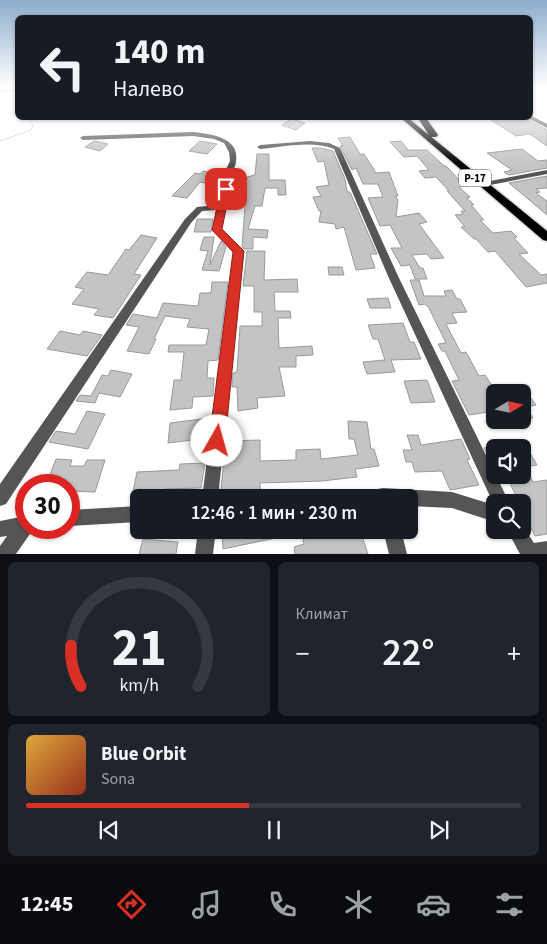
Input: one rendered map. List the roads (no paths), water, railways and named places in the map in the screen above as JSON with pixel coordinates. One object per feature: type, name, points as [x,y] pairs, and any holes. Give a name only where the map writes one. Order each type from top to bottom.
[{"type":"highway","points":[[423,120],[433,135]]},
{"type":"main road","name":"P-17","points":[[406,120],[547,237]]},
{"type":"main road","points":[[414,120],[547,231]]},
{"type":"street","points":[[533,119],[547,126]]},
{"type":"street","points":[[83,138],[193,134],[215,137],[226,142],[232,152],[233,161],[226,178],[217,230],[239,251],[211,489]]},
{"type":"street","points":[[260,147],[313,144],[330,145],[337,148],[393,276],[497,494]]},
{"type":"street","points":[[490,183],[547,172]]},
{"type":"street","points":[[0,498],[188,221],[200,209],[222,207]]},
{"type":"street","points":[[418,499],[452,500],[486,511]]},
{"type":"street","points":[[80,517],[130,515]]},
{"type":"street","points":[[0,529],[15,527]]},
{"type":"street","points":[[5,554],[16,539]]},
{"type":"street","points":[[204,554],[206,539]]},
{"type":"street","points":[[394,539],[398,554]]},
{"type":"street","points":[[521,539],[529,553],[547,550]]}]
